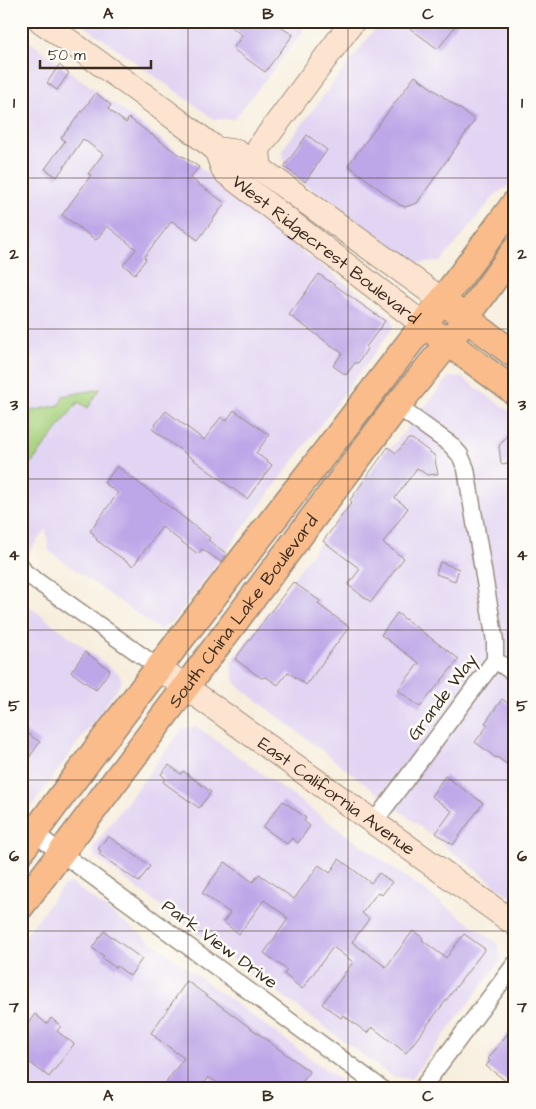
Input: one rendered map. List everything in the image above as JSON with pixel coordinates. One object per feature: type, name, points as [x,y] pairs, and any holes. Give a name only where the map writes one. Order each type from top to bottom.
[{"type":"main road","name":"West Ridgecrest Boulevard","points":[[41,21],[216,149],[238,152],[442,300]]},
{"type":"main road","points":[[260,168],[258,152],[260,146],[343,24]]},
{"type":"main road","name":"West Ridgecrest Boulevard","points":[[216,149],[224,171],[424,325],[515,392]]},
{"type":"main road","name":"South China Lake Boulevard","points":[[28,842],[159,668],[424,325],[515,203]]},
{"type":"main road","name":"South China Lake Boulevard","points":[[21,906],[397,406],[448,343],[515,250]]},
{"type":"main road","points":[[442,300],[515,355]]},
{"type":"main road","name":"East California Avenue","points":[[159,668],[515,924]]},
{"type":"street","points":[[260,168],[260,200]]},
{"type":"street","name":"Grande Way","points":[[374,822],[495,660],[495,641],[466,469],[460,455],[450,444],[397,406]]},
{"type":"street","points":[[22,570],[159,668]]},
{"type":"street","points":[[495,660],[515,674]]},
{"type":"street","name":"Park View Drive","points":[[28,842],[61,852],[381,1088]]},
{"type":"street","points":[[422,1088],[515,964]]},
{"type":"shaded area","points":[[78,21],[300,21],[303,32],[234,119],[214,119]]},
{"type":"shaded area","points":[[381,21],[515,21],[515,182],[496,194],[441,262],[418,263],[286,171],[282,150]]},
{"type":"shaded area","points":[[21,35],[250,205],[288,241],[392,318],[393,328],[173,622],[159,630],[49,551],[46,529],[21,564]]},
{"type":"shaded area","points":[[449,377],[461,377],[515,415],[515,897],[512,898],[235,683],[231,662],[378,464]]},
{"type":"shaded area","points":[[21,600],[119,674],[122,682],[21,821]]},
{"type":"shaded area","points":[[196,726],[497,943],[502,959],[411,1079],[391,1076],[95,857],[93,847],[182,729]]},
{"type":"shaded area","points":[[71,883],[351,1088],[21,1088],[21,941],[62,887]]},
{"type":"green space","points":[[100,389],[88,408],[78,402],[21,477],[21,413],[60,405],[63,396]]},
{"type":"building","points":[[223,21],[287,21],[282,28],[293,35],[265,72],[233,49],[242,35]]},
{"type":"building","points":[[400,21],[459,21],[438,49]]},
{"type":"building","points":[[59,65],[69,73],[57,90],[47,83]]},
{"type":"building","points":[[415,76],[475,120],[417,203],[405,207],[348,165]]},
{"type":"building","points":[[96,93],[111,105],[108,109],[126,123],[129,118],[182,157],[199,167],[190,178],[225,203],[198,240],[172,221],[144,257],[146,259],[135,274],[123,265],[136,249],[107,226],[96,240],[62,215],[91,175],[88,174],[103,154],[83,139],[57,177],[45,169],[65,141],[61,138]]},
{"type":"building","points":[[307,135],[327,150],[305,182],[284,167]]},
{"type":"building","points":[[319,274],[385,321],[366,347],[367,349],[358,363],[355,363],[346,375],[333,366],[342,353],[289,315]]},
{"type":"building","points":[[234,410],[269,435],[256,453],[272,465],[247,499],[152,429],[166,411],[204,440],[221,417],[226,421]]},
{"type":"building","points":[[515,425],[515,462],[501,464],[499,446]]},
{"type":"building","points":[[408,439],[412,439],[434,455],[438,474],[427,475],[417,468],[395,498],[408,508],[383,543],[404,558],[371,602],[348,585],[360,569],[323,541],[352,502],[350,500],[388,447],[396,453]]},
{"type":"building","points":[[117,466],[210,538],[208,540],[227,554],[221,562],[202,549],[198,554],[162,527],[133,566],[96,540],[94,534],[90,531],[118,493],[104,483]]},
{"type":"building","points":[[440,562],[459,569],[455,581],[436,574]]},
{"type":"building","points":[[293,582],[320,601],[318,604],[349,627],[306,685],[288,672],[278,685],[266,677],[261,678],[235,659]]},
{"type":"building","points":[[397,613],[459,659],[420,707],[398,690],[419,663],[381,635]]},
{"type":"building","points":[[85,652],[110,670],[96,690],[71,672]]},
{"type":"building","points":[[502,699],[515,708],[515,770],[475,742],[488,725],[485,723]]},
{"type":"building","points":[[21,729],[40,742],[21,769]]},
{"type":"building","points":[[169,765],[181,774],[183,771],[211,792],[199,808],[163,782],[165,778],[161,774]]},
{"type":"building","points":[[445,776],[483,803],[453,845],[436,833],[452,811],[431,796]]},
{"type":"building","points":[[283,801],[306,818],[304,821],[310,826],[298,843],[292,838],[287,844],[263,827]]},
{"type":"building","points":[[108,836],[150,866],[139,882],[99,854],[101,851],[98,849]]},
{"type":"building","points":[[339,859],[371,883],[379,873],[392,882],[382,895],[378,892],[362,913],[369,919],[352,942],[386,967],[413,931],[446,958],[464,934],[485,949],[406,1053],[372,1027],[367,1033],[343,1015],[341,1018],[322,1004],[353,962],[333,947],[302,989],[284,974],[287,970],[264,953],[288,919],[286,916],[264,900],[239,934],[223,922],[230,913],[202,893],[225,862],[253,882],[259,874],[294,899],[319,865],[330,873]]},
{"type":"building","points":[[104,931],[142,959],[130,976],[102,958],[104,956],[92,948]]},
{"type":"building","points":[[187,981],[310,1072],[298,1088],[224,1088],[209,1077],[201,1088],[162,1088],[184,1058],[151,1033]]},
{"type":"building","points":[[35,1014],[47,1024],[51,1018],[61,1026],[57,1031],[74,1044],[49,1077],[21,1056],[21,1032]]},
{"type":"building","points":[[515,1024],[515,1088],[486,1066],[490,1061],[488,1059]]}]
